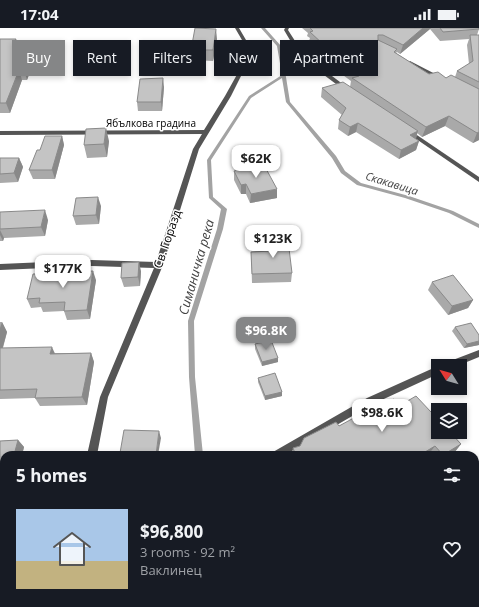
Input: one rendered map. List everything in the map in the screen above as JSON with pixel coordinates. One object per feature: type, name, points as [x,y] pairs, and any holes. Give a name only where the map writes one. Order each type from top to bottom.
[{"type":"street","name":"Св. Горазд","points":[[93,451],[104,397],[159,265],[196,149],[228,96],[246,62],[244,40],[237,28]]},
{"type":"street","points":[[287,28],[286,30],[302,56],[320,72],[352,93]]},
{"type":"street","points":[[399,57],[447,82]]},
{"type":"street","points":[[404,128],[479,180]]},
{"type":"street","name":"Ябълкова градина","points":[[0,133],[206,132]]},
{"type":"street","points":[[0,267],[92,263],[159,265]]},
{"type":"street","points":[[465,359],[479,353]]},
{"type":"street","points":[[283,451],[370,401],[431,373]]},
{"type":"building","points":[[195,28],[216,29],[213,50],[206,50],[206,40],[193,40]]},
{"type":"building","points":[[310,28],[423,28],[403,45],[383,35],[378,35],[378,40],[319,40],[310,32],[313,31]]},
{"type":"building","points":[[440,28],[478,28],[479,29],[443,32]]},
{"type":"building","points":[[470,35],[479,35],[479,82],[457,71],[473,61]]},
{"type":"building","points":[[0,39],[16,39],[12,40],[12,76],[17,76],[6,103],[0,103]]},
{"type":"building","points":[[378,40],[397,49],[394,52],[429,74],[438,72],[446,78],[451,75],[479,89],[479,132],[477,133],[449,116],[426,127],[352,78],[359,76],[378,76]]},
{"type":"building","points":[[163,78],[161,102],[137,102],[140,79]]},
{"type":"building","points":[[343,82],[418,131],[410,135],[419,141],[401,150],[358,123],[350,127],[339,120],[346,108],[322,88]]},
{"type":"building","points":[[106,128],[104,144],[84,145],[86,129]]},
{"type":"building","points":[[45,136],[62,136],[52,170],[29,170],[37,150],[40,150]]},
{"type":"building","points":[[0,158],[19,158],[14,173],[0,174]]},
{"type":"building","points":[[264,165],[277,189],[251,194],[246,184],[241,185],[234,171]]},
{"type":"building","points":[[98,197],[96,215],[73,216],[76,198]]},
{"type":"building","points":[[45,210],[41,227],[0,229],[0,212]]},
{"type":"building","points":[[271,240],[288,240],[292,273],[252,274],[251,252],[272,251]]},
{"type":"building","points":[[139,262],[138,277],[121,278],[122,263]]},
{"type":"building","points":[[93,271],[87,310],[64,311],[65,302],[39,303],[40,298],[27,299],[33,274]]},
{"type":"building","points":[[453,275],[473,300],[452,306],[432,282]]},
{"type":"building","points":[[471,323],[479,335],[479,341],[467,344],[455,327]]},
{"type":"building","points":[[271,340],[278,358],[262,362],[255,344]]},
{"type":"building","points":[[52,347],[50,354],[91,353],[82,397],[35,398],[37,389],[0,390],[0,348]]},
{"type":"building","points":[[275,373],[282,392],[265,396],[258,378]]},
{"type":"building","points":[[416,396],[431,412],[431,439],[456,439],[461,444],[450,451],[439,451],[435,446],[427,451],[294,451],[293,448],[300,446],[304,438],[336,422],[339,426],[374,407],[376,409],[394,399],[399,406]]},
{"type":"building","points":[[124,430],[159,431],[156,451],[120,451]]},
{"type":"building","points":[[18,440],[15,451],[0,451],[0,441]]},
{"type":"waterway","points":[[263,28],[279,46],[280,52]]},
{"type":"waterway","name":"Симаничка река","points":[[199,451],[192,377],[191,321],[220,229],[224,209],[211,198],[209,160],[250,97],[282,76]]},
{"type":"waterway","name":"Скакавица","points":[[284,76],[288,102],[334,157],[343,172],[359,184],[407,197],[451,212],[479,226]]}]
